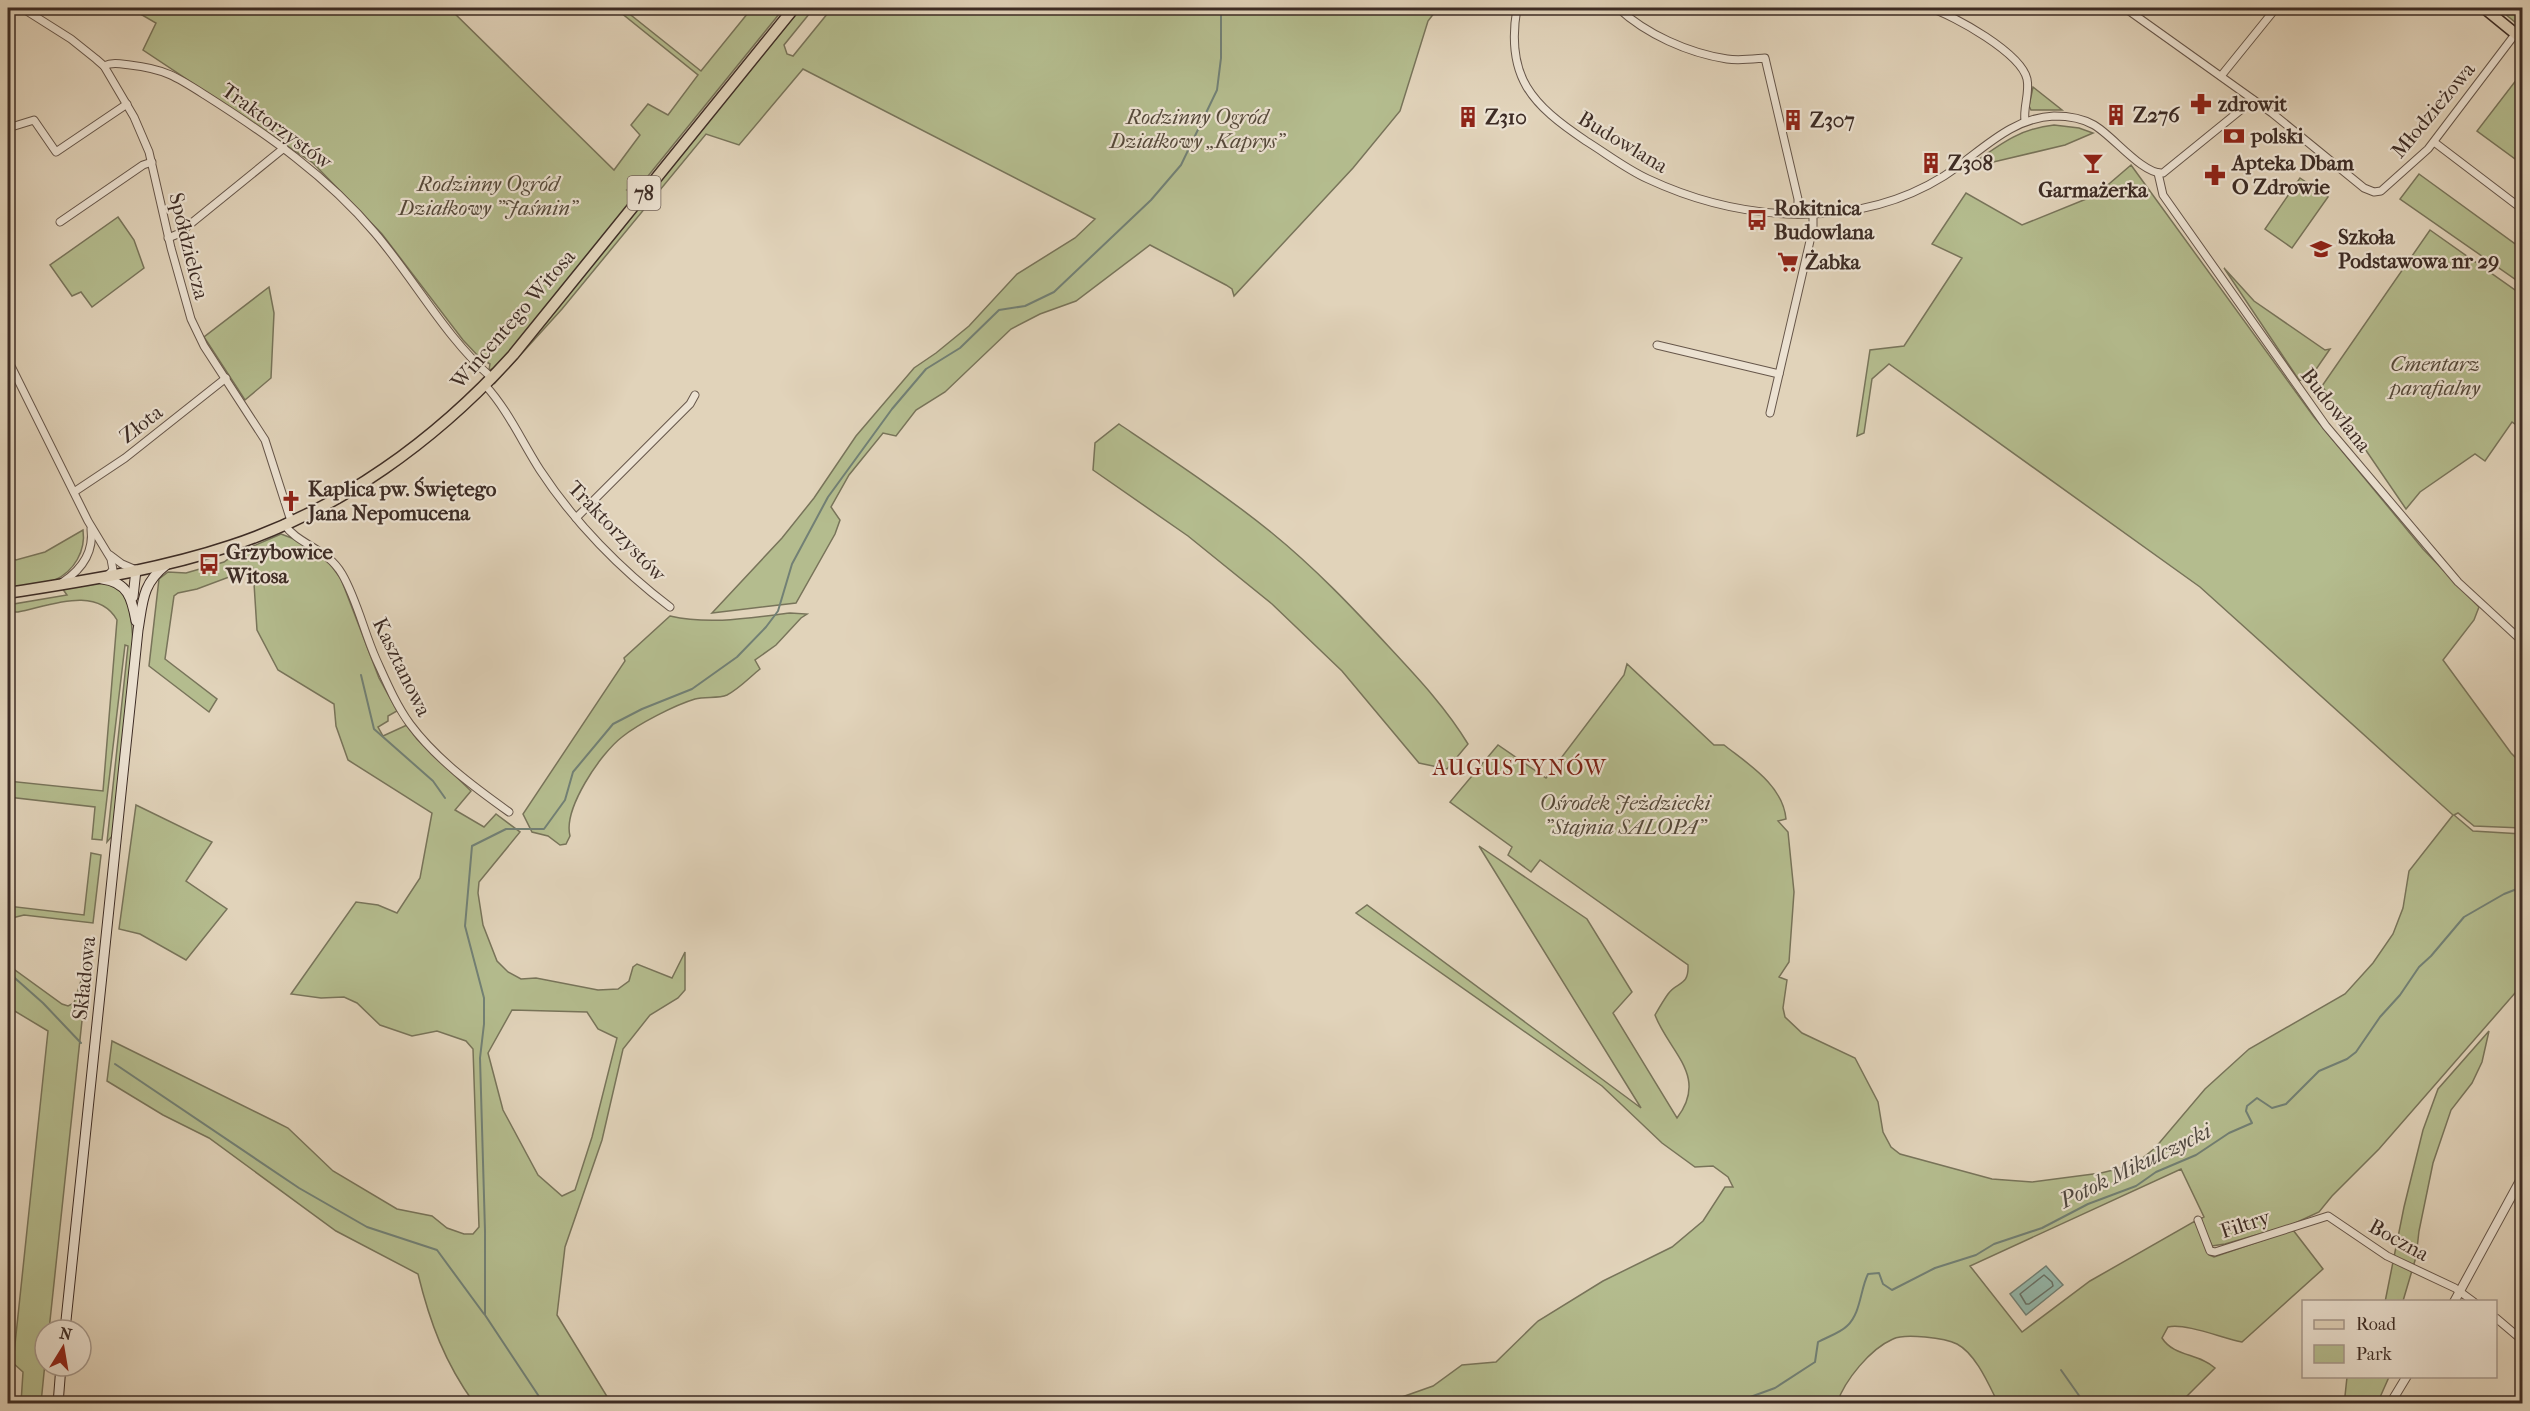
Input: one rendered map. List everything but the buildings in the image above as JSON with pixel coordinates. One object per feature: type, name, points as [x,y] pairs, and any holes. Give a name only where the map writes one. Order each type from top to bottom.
[{"type":"main road","name":"Wincentego Witosa","points":[[8,593],[136,570],[242,542],[338,498],[392,463],[437,429],[489,381],[541,321],[794,8]]},
{"type":"main road","points":[[2484,8],[2519,36]]},
{"type":"main road","name":"Składowa","points":[[138,603],[149,582],[168,563]]},
{"type":"main road","name":"Składowa","points":[[66,1318],[138,630],[136,570]]},
{"type":"main road","points":[[93,578],[122,584],[138,603]]},
{"type":"main road","points":[[58,1404],[61,1378]]},
{"type":"street","name":"Spółdzielcza","points":[[22,8],[80,45],[104,66],[127,104],[142,134],[152,162],[168,238],[191,319],[204,346],[265,440],[287,523]]},
{"type":"street","name":"Budowlana","points":[[1517,8],[1514,44],[1523,79],[1540,106],[1567,128],[1633,171],[1665,186],[1752,210],[1813,215],[1868,208],[1896,200],[1944,176],[2001,134],[2025,121],[2054,116],[2080,119],[2094,124],[2148,170],[2158,173],[2163,195],[2326,426],[2458,582],[2523,641]]},
{"type":"street","points":[[1617,8],[1652,32],[1684,47],[1727,59],[1765,58],[1798,199],[1798,214]]},
{"type":"street","points":[[1930,8],[1974,30],[2019,63],[2027,81],[2025,121]]},
{"type":"street","points":[[2125,8],[2253,100],[2172,168],[2158,173]]},
{"type":"street","points":[[2222,76],[2276,8]]},
{"type":"street","name":"Młodzieżowa","points":[[2253,100],[2364,188],[2374,192],[2381,191],[2434,142],[2519,36]]},
{"type":"street","name":"Traktorzystów","points":[[104,66],[122,64],[168,72],[235,114],[320,176],[369,226],[489,381],[497,400],[541,471],[576,518],[628,570],[670,607]]},
{"type":"street","points":[[8,128],[34,120],[56,152],[127,104]]},
{"type":"street","points":[[2434,142],[2523,209]]},
{"type":"street","points":[[168,238],[178,234],[284,148]]},
{"type":"street","points":[[60,222],[143,165],[152,162]]},
{"type":"street","points":[[1770,413],[1814,228],[1813,215]]},
{"type":"street","points":[[1657,345],[1779,374]]},
{"type":"street","points":[[8,360],[88,521],[108,554],[114,568],[108,575]]},
{"type":"street","name":"Złota","points":[[74,492],[125,458],[226,378]]},
{"type":"street","points":[[576,518],[690,404],[695,395]]},
{"type":"street","points":[[88,521],[92,543],[85,571],[93,578]]},
{"type":"street","name":"Kasztanowa","points":[[287,523],[293,533],[324,553],[342,574],[381,669],[402,713],[414,730],[461,776],[509,812]]},
{"type":"street","points":[[108,554],[136,570]]},
{"type":"street","points":[[59,585],[86,560]]},
{"type":"street","points":[[2455,1300],[2523,1177]]},
{"type":"street","name":"Boczna","points":[[2323,1216],[2331,1217],[2387,1256],[2461,1291],[2472,1300]]},
{"type":"street","name":"Filtry","points":[[2198,1220],[2210,1251],[2215,1252],[2323,1216]]},
{"type":"street","points":[[2497,1319],[2523,1340]]},
{"type":"street","points":[[2390,1404],[2406,1378]]},
{"type":"green space","name":"Rodzinny Ogród Działkowy \"Jaśmin\"","points":[[130,8],[449,8],[614,170],[640,135],[631,125],[648,104],[668,115],[698,75],[615,8],[622,8],[701,71],[752,8],[784,8],[644,181],[627,190],[637,195],[496,368],[489,370],[490,364],[480,358],[463,340],[382,234],[313,163],[143,50],[156,23]]},
{"type":"green space","name":"Rodzinny Ogród Działkowy „Kaprys”","points":[[801,8],[814,8],[784,45],[787,54],[793,56],[832,8],[1438,8],[1428,21],[1400,111],[1353,168],[1234,296],[1232,289],[1226,285],[1150,245],[1076,301],[1040,314],[1011,329],[945,392],[916,410],[896,436],[883,433],[849,475],[831,507],[840,520],[835,534],[796,603],[712,613],[782,538],[814,498],[856,436],[914,368],[969,326],[1017,274],[1075,238],[1095,219],[803,69],[739,145],[706,134],[562,309],[494,384]]},
{"type":"green space","points":[[2498,8],[2522,8],[2522,28]]},
{"type":"green space","points":[[2517,79],[2522,83],[2522,164],[2477,131]]},
{"type":"green space","points":[[2033,87],[2062,110],[2031,110],[2029,106]]},
{"type":"green space","points":[[2054,125],[2079,128],[2093,133],[2065,145],[1981,165],[1978,160],[2023,133]]},
{"type":"green space","name":"Ośrodek Jeżdziecki \"Stajnia SALOPA\"","points":[[2131,165],[2314,417],[2423,549],[2479,607],[2474,620],[2443,660],[2511,753],[2522,764],[2522,828],[2474,826],[2458,813],[2454,815],[2473,831],[2522,834],[2522,985],[2379,1149],[2319,1212],[2291,1225],[2212,1246],[2200,1219],[2204,1217],[2181,1169],[1970,1266],[2022,1332],[2090,1281],[2195,1221],[2209,1255],[2214,1257],[2293,1230],[2323,1269],[2242,1342],[2194,1329],[2168,1327],[2162,1338],[2167,1344],[2215,1368],[2180,1403],[1998,1403],[1981,1370],[1964,1349],[1944,1340],[1915,1336],[1893,1339],[1876,1350],[1852,1375],[1837,1403],[1392,1403],[1433,1386],[1462,1365],[1496,1362],[1538,1321],[1603,1281],[1672,1247],[1703,1221],[1725,1187],[1733,1187],[1728,1177],[1713,1166],[1695,1167],[1662,1143],[1602,1086],[1356,913],[1367,905],[1641,1108],[1479,846],[1587,919],[1632,992],[1613,1013],[1677,1118],[1686,1103],[1689,1089],[1688,1077],[1655,1015],[1671,990],[1687,977],[1688,965],[1540,860],[1531,872],[1508,855],[1512,847],[1450,802],[1498,745],[1546,778],[1624,675],[1627,664],[1714,745],[1724,745],[1763,776],[1778,796],[1786,819],[1778,821],[1788,832],[1794,892],[1789,962],[1779,977],[1787,980],[1783,1008],[1785,1017],[1802,1033],[1855,1058],[1878,1102],[1883,1132],[1891,1147],[1900,1154],[1992,1179],[2032,1182],[2101,1173],[2134,1165],[2155,1148],[2205,1089],[2249,1049],[2345,994],[2373,963],[2393,934],[2403,908],[2409,871],[2453,815],[2200,587],[1889,364],[1872,379],[1864,433],[1857,436],[1870,350],[1904,346],[1962,258],[1932,244],[1966,193],[2022,225],[2096,195]]},
{"type":"green space","points":[[2419,174],[2522,249],[2522,284],[2400,199]]},
{"type":"green space","points":[[2300,178],[2328,197],[2292,248],[2265,229]]},
{"type":"green space","points":[[118,217],[134,240],[144,268],[92,307],[81,292],[72,296],[50,265]]},
{"type":"green space","name":"Cmentarz parafialny","points":[[2430,230],[2522,295],[2522,429],[2512,422],[2485,461],[2475,454],[2420,492],[2406,509],[2322,386]]},
{"type":"green space","points":[[2224,268],[2254,301],[2325,350],[2330,349],[2308,381],[2299,380]]},
{"type":"green space","points":[[269,287],[274,313],[271,378],[245,400],[204,337]]},
{"type":"green space","points":[[1119,424],[1272,533],[1362,618],[1432,694],[1468,744],[1447,769],[1419,763],[1342,671],[1272,604],[1188,536],[1093,470],[1095,443]]},
{"type":"green space","points":[[83,530],[83,545],[80,553],[73,566],[62,576],[44,584],[8,589],[8,554],[16,560],[45,552]]},
{"type":"green space","points":[[281,534],[297,540],[328,561],[341,579],[379,678],[397,711],[388,716],[388,721],[378,727],[383,736],[407,725],[417,739],[471,791],[455,810],[484,827],[496,814],[520,832],[479,882],[478,893],[483,925],[497,961],[508,972],[521,979],[536,978],[598,990],[618,989],[629,981],[633,967],[637,964],[672,978],[685,952],[685,990],[678,998],[650,1015],[623,1049],[602,1140],[565,1247],[557,1315],[611,1403],[474,1403],[455,1373],[440,1342],[418,1274],[336,1231],[209,1138],[163,1115],[107,1081],[112,1041],[288,1128],[333,1171],[397,1209],[432,1216],[447,1228],[464,1234],[473,1234],[479,1227],[473,1049],[466,1041],[437,1031],[412,1036],[380,1025],[357,1003],[344,997],[321,998],[291,994],[356,902],[378,905],[397,913],[420,878],[432,813],[348,760],[336,726],[334,704],[278,670],[257,630],[253,568],[174,596],[165,659],[217,699],[209,712],[149,666],[159,579],[168,572],[186,573],[224,562],[235,554]],"holes":[[[512,1010],[587,1012],[598,1029],[617,1038],[592,1137],[575,1190],[562,1196],[538,1175],[503,1110],[488,1053]]]},
{"type":"green space","points":[[103,582],[113,585],[125,597],[130,614],[133,642],[113,835],[107,842],[128,646],[125,645],[102,840],[92,839],[95,807],[8,797],[8,781],[103,791],[117,620],[108,609],[97,603],[85,601],[58,603],[18,612],[8,612],[8,605],[67,595],[62,588]]},
{"type":"green space","points":[[790,613],[807,614],[776,645],[755,660],[760,669],[736,690],[727,695],[699,698],[677,706],[637,726],[613,745],[594,769],[578,797],[572,812],[569,825],[570,836],[566,844],[560,845],[548,836],[532,832],[523,814],[625,661],[624,658],[670,616],[715,620]]},
{"type":"green space","points":[[136,805],[212,842],[186,881],[227,909],[186,960],[140,934],[119,929]]},
{"type":"green space","points":[[91,853],[101,855],[93,923],[24,915],[8,919],[8,906],[84,915]]},
{"type":"green space","points":[[89,955],[50,1318],[33,1318],[33,1378],[44,1378],[41,1403],[21,1403],[23,1372],[13,1363],[48,1031],[8,1007],[8,965],[62,1004],[68,1006],[74,1003]]},
{"type":"green space","points":[[2489,1031],[2482,1062],[2472,1083],[2451,1110],[2433,1163],[2416,1257],[2403,1300],[2385,1300],[2404,1207],[2423,1130],[2438,1089]]},
{"type":"green space","points":[[2347,1378],[2389,1378],[2377,1404],[2351,1403],[2345,1396]]},
{"type":"water","points":[[2046,1266],[2063,1285],[2026,1315],[2010,1294]]},
{"type":"waterway","points":[[544,1404],[485,1315],[480,1058],[484,998],[465,926],[472,846],[506,829],[544,829],[565,800],[573,772],[613,724],[642,709],[692,689],[737,657],[778,611],[792,564],[828,497],[892,409],[926,369],[960,348],[999,310],[1025,306],[1054,292],[1151,200],[1181,165],[1217,90],[1221,58],[1221,8]]},
{"type":"waterway","points":[[361,675],[374,729],[433,781],[445,798]]},
{"type":"waterway","name":"Potok Mikulczycki","points":[[1731,1404],[1775,1388],[1815,1362],[1818,1342],[1841,1331],[1852,1321],[1868,1274],[1879,1273],[1883,1284],[1892,1290],[1935,1268],[1976,1255],[1994,1244],[2042,1228],[2088,1204],[2136,1186],[2156,1172],[2196,1155],[2229,1133],[2252,1123],[2246,1111],[2247,1106],[2257,1098],[2272,1108],[2286,1104],[2319,1071],[2347,1059],[2356,1052],[2419,967],[2464,917],[2504,894],[2522,887]]},
{"type":"waterway","points":[[8,972],[43,1003],[81,1043]]},
{"type":"waterway","points":[[115,1064],[299,1188],[367,1227],[437,1250],[484,1314]]},
{"type":"waterway","points":[[2061,1370],[2085,1404]]},
{"type":"place","name":"zdrowit","points":[[2201,104]]},
{"type":"place","name":"Z276","points":[[2116,115]]},
{"type":"place","name":"Z310","points":[[1468,117]]},
{"type":"place","name":"Z307","points":[[1793,120]]},
{"type":"place","name":"polski","points":[[2234,136]]},
{"type":"place","name":"Z308","points":[[1931,163]]},
{"type":"place","name":"Garmażerka","points":[[2093,163]]},
{"type":"place","name":"Apteka Dbam O Zdrowie","points":[[2215,175]]},
{"type":"place","name":"Rokitnica Budowlana","points":[[1757,220]]},
{"type":"place","name":"Szkoła Podstawowa nr 29","points":[[2321,249]]},
{"type":"place","name":"Żabka","points":[[1788,262]]},
{"type":"place","name":"Kaplica pw. Świętego Jana Nepomucena","points":[[291,501]]},
{"type":"place","name":"Grzybowice Witosa","points":[[209,564]]},
{"type":"district","name":"AUGUSTYNÓW","points":[[1520,767]]}]
